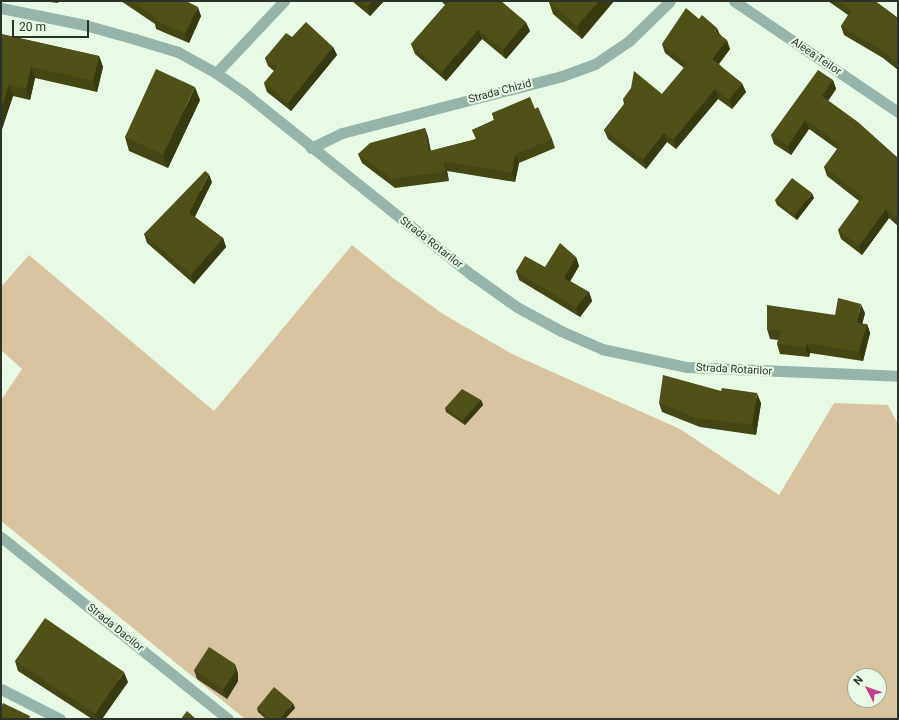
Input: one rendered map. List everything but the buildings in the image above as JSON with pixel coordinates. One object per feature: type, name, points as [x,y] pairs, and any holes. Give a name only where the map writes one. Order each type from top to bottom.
[{"type":"street","points":[[216,73],[284,1]]},
{"type":"street","name":"Strada Chizid","points":[[311,148],[342,133],[562,76],[595,64],[629,41],[670,1]]},
{"type":"street","name":"Aleea Teilor","points":[[734,1],[898,112]]},
{"type":"street","name":"Strada Rotarilor","points":[[1,8],[85,25],[135,39],[178,52],[216,73],[242,91],[311,148],[472,275],[517,307],[561,331],[602,349],[645,360],[686,367],[898,376]]},
{"type":"street","name":"Strada Dacilor","points":[[1,537],[228,719]]},
{"type":"street","points":[[1,689],[60,719]]},
{"type":"shaded area","points":[[352,245],[393,278],[443,314],[512,354],[680,429],[779,495],[834,403],[888,405],[898,424],[898,719],[245,719],[1,521],[1,400],[22,369],[1,350],[1,287],[29,255],[214,411]]}]
